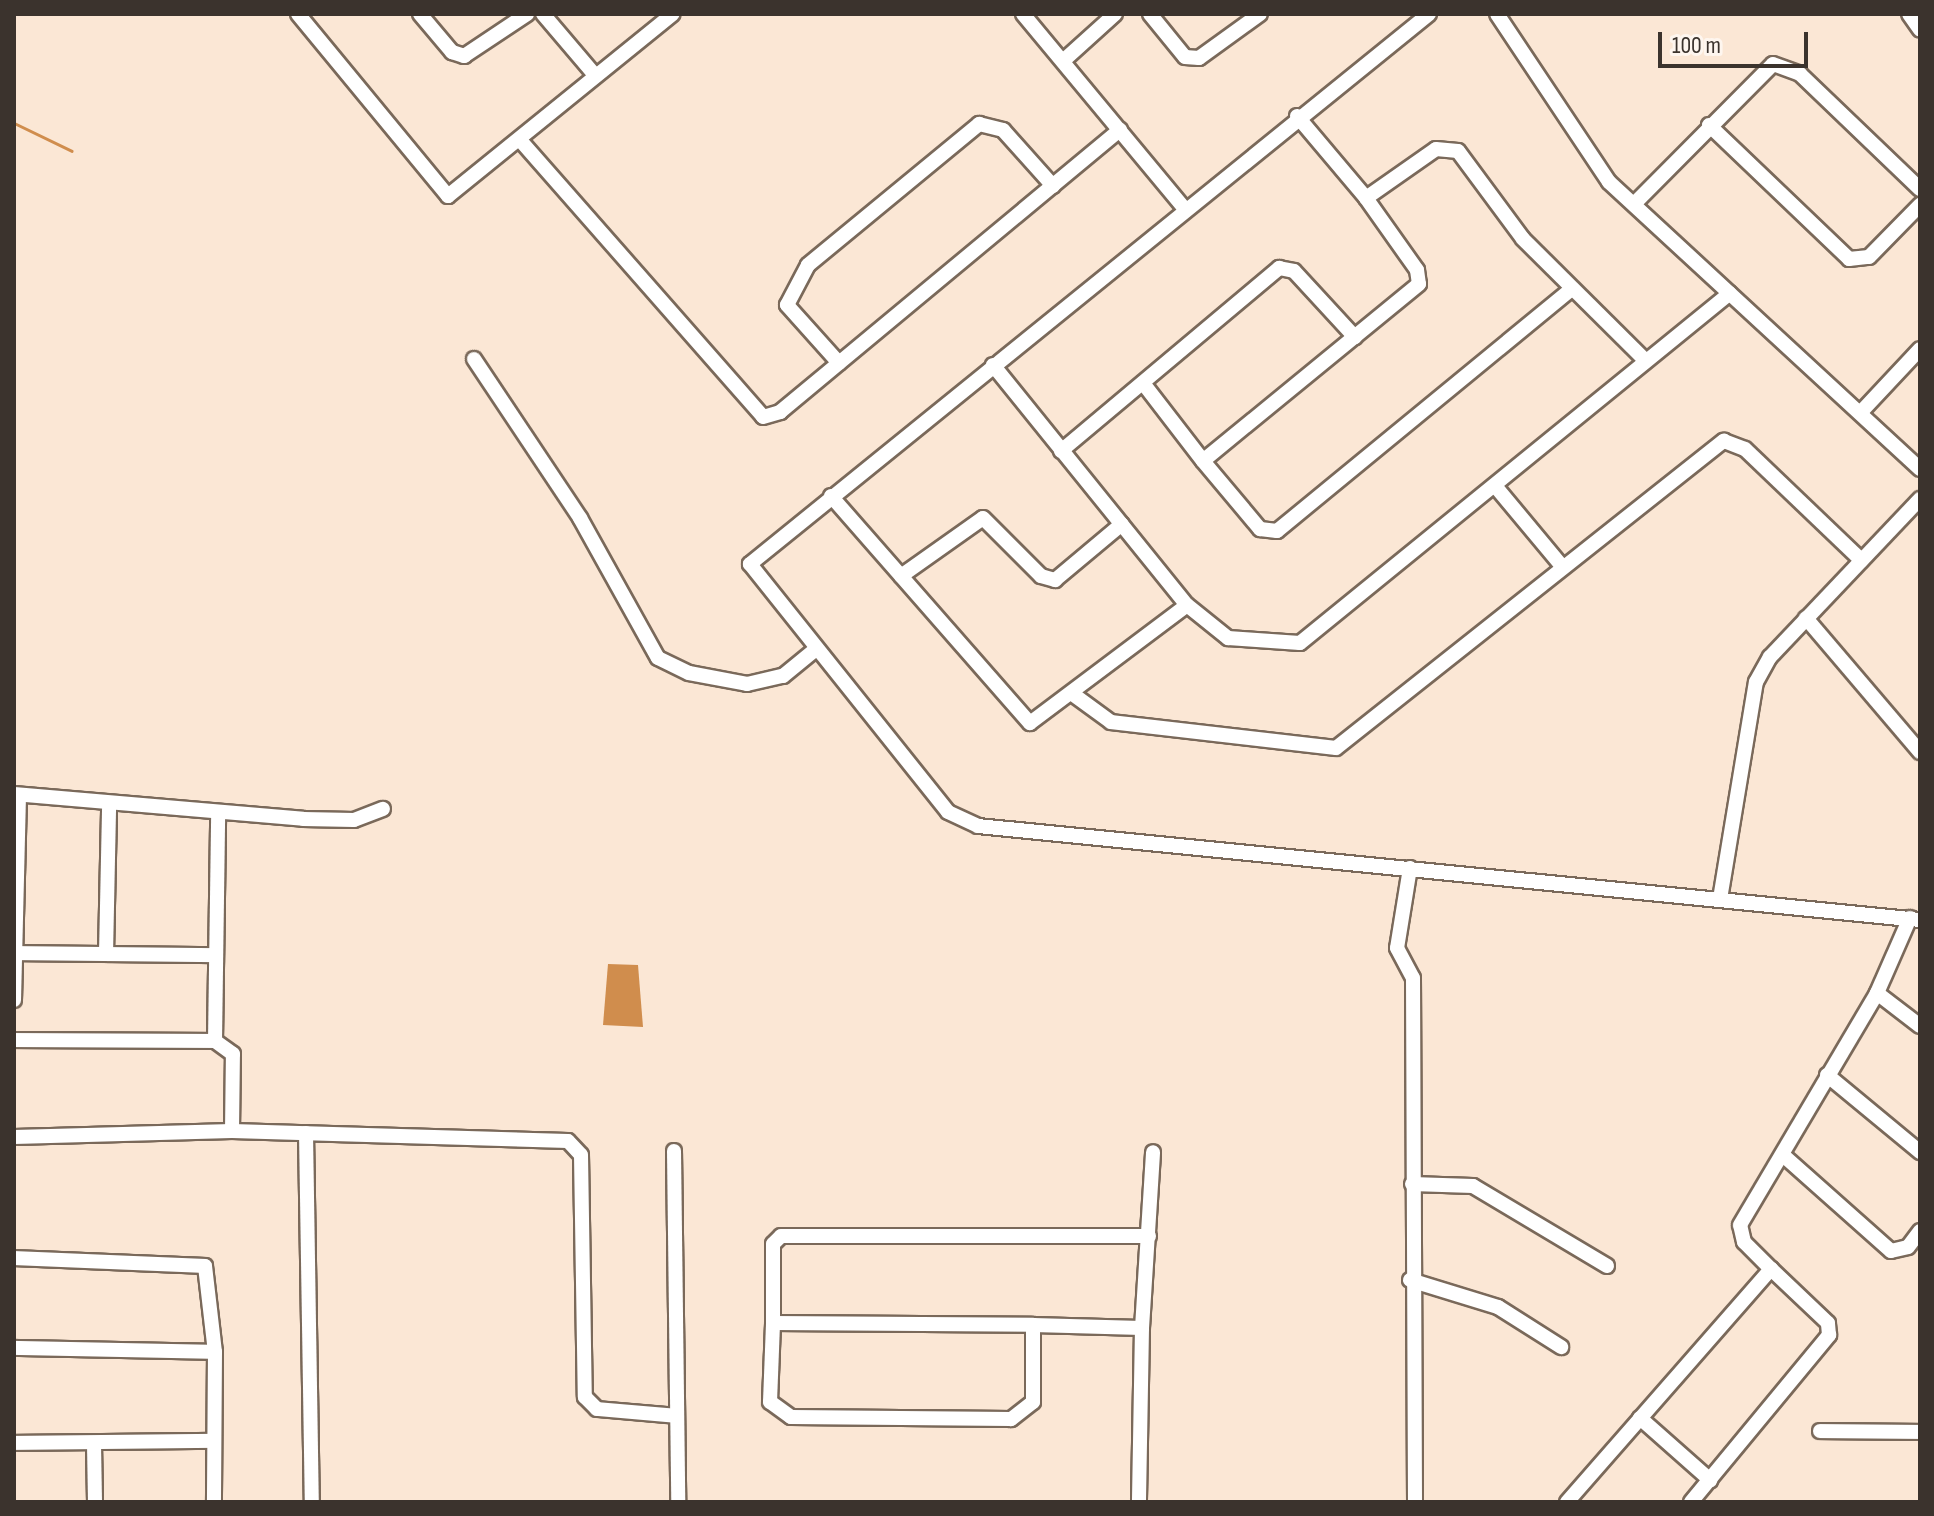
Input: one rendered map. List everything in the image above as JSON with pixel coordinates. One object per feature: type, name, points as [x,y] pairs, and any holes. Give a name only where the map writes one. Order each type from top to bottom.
[{"type":"street","points":[[298,14],[448,196],[673,14]]},
{"type":"street","points":[[420,14],[452,52],[464,56],[527,14]]},
{"type":"street","points":[[543,14],[595,75]]},
{"type":"street","points":[[1023,14],[1183,207]]},
{"type":"street","points":[[1063,61],[1115,14]]},
{"type":"street","points":[[1150,14],[1185,57],[1199,58],[1260,14]]},
{"type":"street","points":[[1429,14],[1183,207],[750,564],[948,812],[978,826],[1915,919],[1877,993],[1827,1075],[1784,1156],[1740,1225],[1744,1242],[1828,1323],[1829,1335],[1691,1502]]},
{"type":"street","points":[[1497,14],[1591,160],[1634,204],[1920,469]]},
{"type":"street","points":[[1909,14],[1920,30]]},
{"type":"street","points":[[1634,204],[1759,71],[1782,63],[1920,189]]},
{"type":"street","points":[[1203,461],[1419,284],[1417,270],[1366,198],[1297,116]]},
{"type":"street","points":[[839,363],[787,305],[808,265],[979,124],[1003,130],[1053,186]]},
{"type":"street","points":[[1709,125],[1849,259],[1869,257],[1920,205]]},
{"type":"street","points":[[520,140],[752,413],[780,412],[1120,130]]},
{"type":"street","points":[[1366,198],[1450,147],[1570,290],[1646,361]]},
{"type":"street","points":[[1061,451],[1279,268],[1294,271],[1355,337]]},
{"type":"street","points":[[1143,383],[1260,529],[1277,531],[1570,290]]},
{"type":"street","points":[[993,365],[1187,605],[1228,638],[1300,643],[1496,487],[1730,293]]},
{"type":"street","points":[[1861,412],[1920,349]]},
{"type":"street","points":[[474,359],[580,518],[658,658],[689,673],[747,684],[783,676],[816,649]]},
{"type":"street","points":[[1074,695],[1111,722],[1336,748],[1561,565],[1724,441],[1745,449],[1861,560]]},
{"type":"street","points":[[1496,487],[1561,565]]},
{"type":"street","points":[[831,496],[1030,723],[1074,695],[1187,605]]},
{"type":"street","points":[[1720,899],[1756,682],[1806,618],[1920,499]]},
{"type":"street","points":[[901,576],[983,518],[1041,576],[1055,580],[1122,524]]},
{"type":"street","points":[[1806,618],[1917,743]]},
{"type":"street","points":[[14,1000],[16,794],[218,814],[354,820],[383,809]]},
{"type":"street","points":[[106,954],[109,805]]},
{"type":"street","points":[[215,1041],[218,814]]},
{"type":"street","points":[[1410,868],[1397,948],[1413,978],[1410,1280],[1415,1502]]},
{"type":"street","points":[[15,953],[216,955]]},
{"type":"street","points":[[1877,993],[1920,1026]]},
{"type":"street","points":[[14,1040],[215,1041],[233,1054],[232,1131]]},
{"type":"street","points":[[1827,1075],[1920,1152]]},
{"type":"street","points":[[14,1137],[232,1131],[568,1141],[581,1155],[585,1397],[597,1409],[677,1416]]},
{"type":"street","points":[[306,1133],[312,1502]]},
{"type":"street","points":[[674,1151],[678,1502]]},
{"type":"street","points":[[1139,1502],[1142,1328],[1153,1152]]},
{"type":"street","points":[[1784,1156],[1891,1251],[1908,1247],[1920,1231]]},
{"type":"street","points":[[1412,1184],[1473,1186],[1607,1266]]},
{"type":"street","points":[[1033,1325],[1033,1402],[1011,1419],[791,1417],[777,1410],[768,1390],[773,1323],[773,1244],[781,1236],[1149,1236]]},
{"type":"street","points":[[14,1258],[197,1261],[210,1275],[215,1352],[214,1502]]},
{"type":"street","points":[[1567,1502],[1771,1269]]},
{"type":"street","points":[[1410,1280],[1498,1307],[1561,1347]]},
{"type":"street","points":[[773,1323],[1142,1328]]},
{"type":"street","points":[[14,1348],[215,1352]]},
{"type":"street","points":[[1640,1418],[1710,1480]]},
{"type":"street","points":[[1820,1431],[1920,1432]]},
{"type":"street","points":[[14,1443],[213,1441]]},
{"type":"street","points":[[94,1444],[95,1502]]},
{"type":"shaded area","points":[[608,964],[638,965],[643,1027],[603,1025]]},
{"type":"waterway","points":[[14,123],[72,151]]}]
